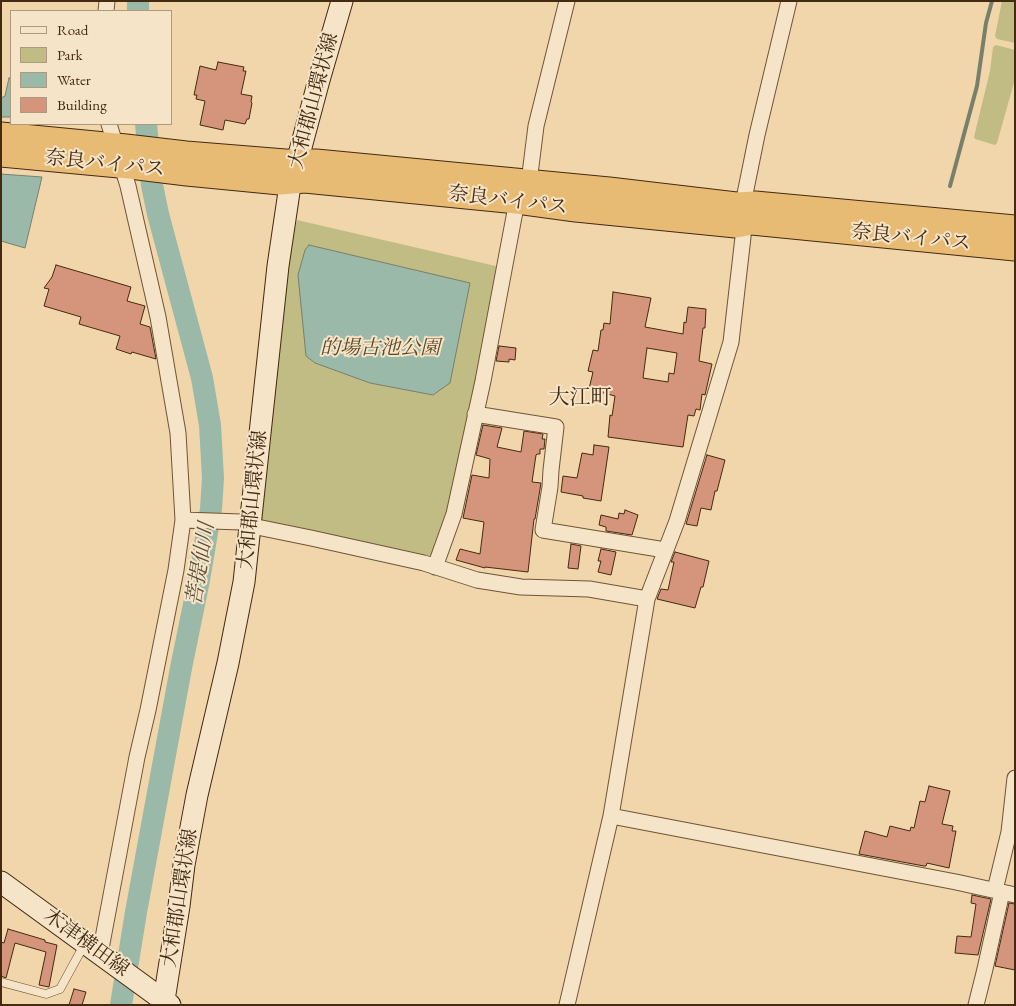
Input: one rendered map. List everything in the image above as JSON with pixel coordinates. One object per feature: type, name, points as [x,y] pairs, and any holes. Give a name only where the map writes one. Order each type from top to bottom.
[{"type":"highway","name":"奈良バイパス","points":[[1,135],[120,149],[280,182],[316,162],[524,191],[609,190],[736,205],[752,222],[1015,248]]},
{"type":"highway","name":"奈良バイパス","points":[[1,154],[120,149]]},
{"type":"highway","name":"奈良バイパス","points":[[744,214],[1015,228]]},
{"type":"main road","name":"大和郡山環状線","points":[[162,999],[197,795],[228,663],[244,582],[245,523],[289,192],[342,1]]},
{"type":"main road","name":"木津横田線","points":[[1,882],[162,999]]},
{"type":"street","points":[[435,566],[454,514],[524,191],[530,174],[536,126],[567,1]]},
{"type":"street","points":[[567,1005],[611,816],[647,599],[677,521],[731,342],[744,237],[745,194],[789,1]]},
{"type":"street","points":[[97,951],[187,520],[178,433],[158,317],[120,149]]},
{"type":"street","points":[[475,414],[556,427],[550,487],[543,530],[665,550]]},
{"type":"street","points":[[187,520],[245,523],[435,566],[486,582],[521,587],[588,589],[647,599]]},
{"type":"street","points":[[976,1005],[1004,892],[1015,778]]},
{"type":"street","points":[[611,816],[1004,892]]},
{"type":"lane","points":[[1,982],[46,994],[60,989],[97,951]]},
{"type":"green space","points":[[1002,1],[1015,1],[1015,43],[997,39],[995,36]]},
{"type":"green space","points":[[996,45],[1015,50],[1015,79],[995,145],[975,139],[974,137],[990,71],[993,47]]},
{"type":"green space","name":"的場古池公園","points":[[297,220],[500,267],[449,514],[432,556],[261,520],[284,266]]},
{"type":"water","points":[[10,78],[10,117],[1,117],[1,98],[5,96]]},
{"type":"water","points":[[1,174],[42,177],[25,248],[1,241]]},
{"type":"water","points":[[309,245],[470,283],[450,383],[433,395],[370,383],[315,363],[306,356],[298,275],[305,250]]},
{"type":"building","points":[[218,62],[244,67],[243,71],[246,71],[241,94],[252,96],[249,119],[247,119],[245,124],[225,120],[223,130],[200,125],[205,101],[196,99],[197,95],[194,95],[200,66],[216,70]]},
{"type":"building","points":[[56,265],[131,287],[127,301],[145,306],[140,324],[150,327],[156,359],[116,349],[120,336],[79,324],[81,317],[44,306],[49,289],[44,288],[52,277]]},
{"type":"building","points":[[613,292],[651,298],[645,327],[683,334],[688,307],[706,309],[705,328],[703,328],[699,361],[712,364],[705,395],[702,394],[700,410],[696,409],[694,416],[688,415],[683,447],[608,437],[610,415],[612,416],[615,396],[589,389],[593,372],[588,371],[593,350],[598,351],[604,323],[610,324]],"holes":[[[647,348],[677,353],[674,374],[669,373],[668,382],[643,378]]]},
{"type":"building","points":[[499,346],[516,348],[515,360],[509,359],[509,362],[496,361]]},
{"type":"building","points":[[483,425],[502,428],[497,447],[521,452],[524,431],[543,434],[542,439],[545,439],[544,449],[540,449],[540,454],[536,455],[532,482],[541,483],[534,519],[528,572],[485,568],[456,560],[460,549],[480,554],[484,522],[463,518],[472,475],[489,478],[490,459],[476,455]]},
{"type":"building","points":[[594,445],[609,447],[601,501],[561,492],[563,476],[577,478],[582,453],[593,455]]},
{"type":"building","points":[[707,455],[725,460],[717,491],[715,491],[711,510],[701,508],[697,526],[686,524]]},
{"type":"building","points":[[625,510],[638,515],[632,535],[606,531],[606,527],[599,525],[601,515],[618,519],[619,513],[624,514]]},
{"type":"building","points":[[571,544],[581,546],[578,569],[568,568]]},
{"type":"building","points":[[601,549],[616,552],[611,575],[598,572],[601,561],[598,561]]},
{"type":"building","points":[[675,552],[709,561],[703,587],[701,587],[695,608],[657,599],[661,589],[668,590],[674,562],[671,562]]},
{"type":"building","points":[[929,786],[950,791],[942,824],[953,826],[952,831],[956,831],[949,868],[927,863],[924,866],[859,854],[865,831],[887,837],[890,826],[910,831],[911,827],[914,828],[920,801],[925,802]]},
{"type":"building","points":[[972,895],[991,899],[978,955],[955,953],[957,936],[971,937],[976,904],[971,903]]},
{"type":"building","points":[[1009,903],[1015,904],[1015,970],[995,966]]},
{"type":"building","points":[[8,929],[57,945],[49,987],[39,985],[46,952],[15,943],[6,978],[1,976],[1,942],[4,943]]},
{"type":"building","points":[[74,989],[86,992],[82,1005],[69,1005]]},
{"type":"waterway","name":"菩提仙川","points":[[138,1],[138,10]]},
{"type":"waterway","points":[[950,186],[977,86],[986,23],[992,1]]},
{"type":"waterway","name":"菩提仙川","points":[[121,1005],[136,912],[199,580],[211,509],[213,478],[210,425],[202,378],[158,214],[152,185],[146,125]]},
{"type":"district","name":"大江町","points":[[580,398]]}]
